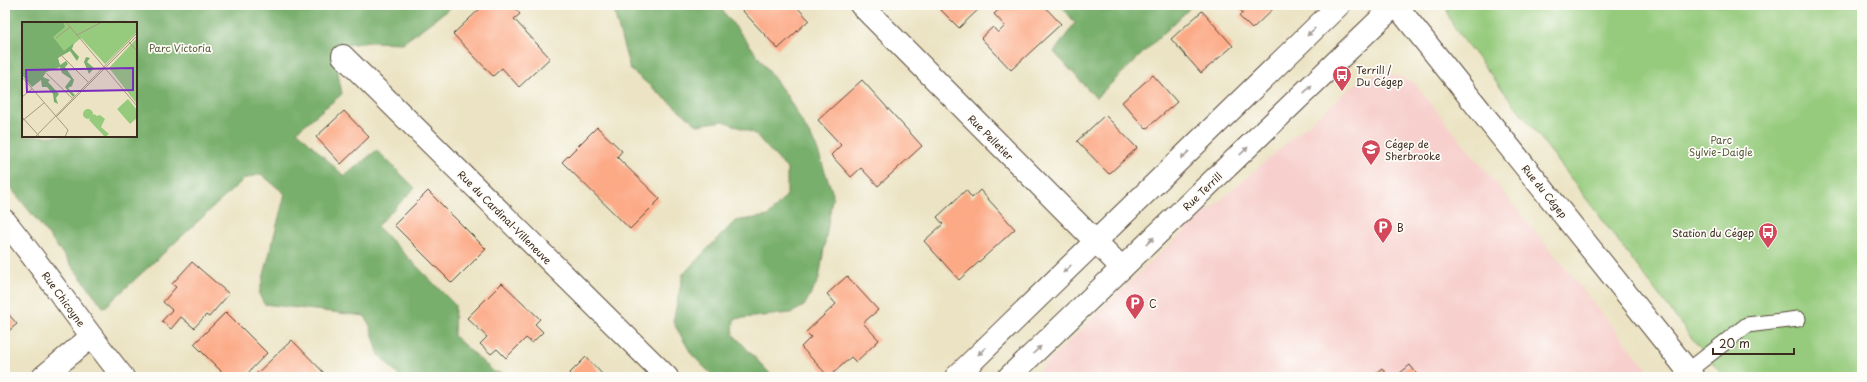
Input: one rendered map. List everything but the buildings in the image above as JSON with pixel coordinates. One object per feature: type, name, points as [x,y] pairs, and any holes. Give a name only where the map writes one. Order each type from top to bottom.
[{"type":"street","name":"Rue Pelletier","points":[[861,5],[1122,268]]},
{"type":"street","points":[[956,377],[1339,5]]},
{"type":"street","name":"Rue Terrill","points":[[1009,377],[1396,5]]},
{"type":"street","name":"Rue du Cégep","points":[[1396,5],[1690,374]]},
{"type":"street","name":"Rue du Cardinal-Villeneuve","points":[[343,56],[667,377]]},
{"type":"street","name":"Rue Chicoyne","points":[[5,221],[32,255],[91,337],[123,377]]},
{"type":"street","points":[[43,377],[91,337]]},
{"type":"lane","points":[[1690,374],[1747,325],[1798,318]]},
{"type":"shaded area","name":"Cégep de Sherbrooke","points":[[1375,74],[1395,75],[1414,83],[1654,377],[1032,377],[1163,250],[1348,90],[1361,80]]},
{"type":"green space","name":"Parc Victoria","points":[[5,5],[454,5],[403,43],[371,42],[345,45],[338,73],[342,94],[297,131],[344,176],[377,150],[415,188],[377,226],[455,305],[454,336],[494,372],[514,375],[516,377],[400,377],[379,355],[370,326],[365,316],[264,304],[259,294],[285,194],[261,174],[244,179],[104,308],[5,181]]},
{"type":"green space","points":[[612,5],[718,5],[787,96],[816,146],[833,194],[819,279],[804,306],[791,313],[734,319],[733,334],[773,377],[714,377],[692,355],[673,322],[683,274],[735,221],[768,216],[787,195],[787,169],[755,134],[724,121],[697,125],[630,69]]},
{"type":"green space","points":[[1061,5],[1190,5],[1188,10],[1096,98],[1054,52],[1075,23]]},
{"type":"green space","name":"Parc Sylvie-Daigle","points":[[1446,5],[1862,5],[1862,377],[1724,377],[1686,331],[1542,140],[1455,29],[1448,15]]},
{"type":"place","name":"Terrill / Du Cégep","points":[[1342,92]]},
{"type":"place","name":"Cégep de Sherbrooke","points":[[1371,166]]},
{"type":"place","name":"B","points":[[1383,244]]},
{"type":"place","name":"Station du Cégep","points":[[1768,249]]},
{"type":"place","name":"C","points":[[1135,320]]}]
